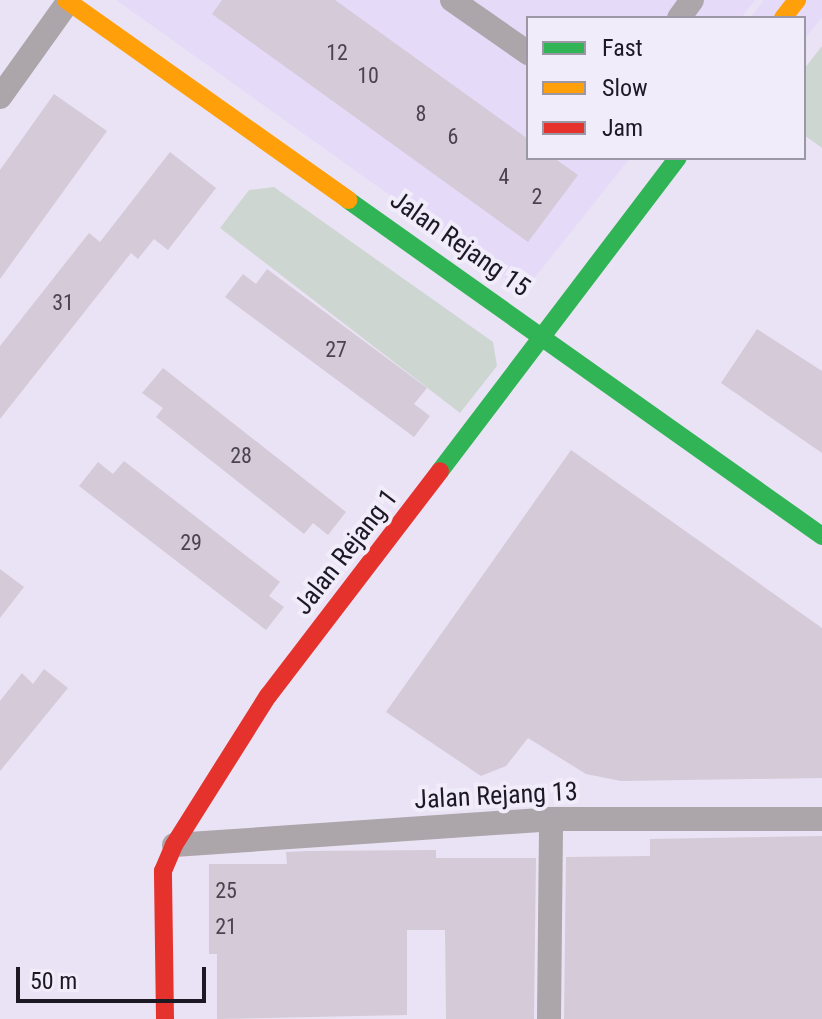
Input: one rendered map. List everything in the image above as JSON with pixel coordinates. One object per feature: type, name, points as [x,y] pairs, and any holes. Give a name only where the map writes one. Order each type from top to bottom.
[{"type":"street","points":[[452,0],[526,52]]},
{"type":"street","points":[[785,16],[797,0]]},
{"type":"street","points":[[0,97],[67,1]]},
{"type":"street","name":"Jalan Rejang 15","points":[[67,1],[545,336],[822,536]]},
{"type":"street","name":"Jalan Rejang 1","points":[[165,1019],[163,871],[174,845],[268,696],[676,160]]},
{"type":"street","points":[[549,1019],[551,819]]},
{"type":"street","name":"Jalan Rejang 13","points":[[174,845],[551,819],[822,819]]},
{"type":"shaded area","points":[[116,0],[755,0],[743,16],[526,16],[526,160],[628,160],[524,291]]},
{"type":"shaded area","points":[[764,0],[822,0],[822,17],[806,37],[806,16],[752,16]]},
{"type":"shaded area","points":[[822,46],[822,148],[806,136],[806,66]]},
{"type":"shaded area","points":[[274,187],[493,342],[497,366],[460,413],[220,228],[249,190]]},
{"type":"building","points":[[222,0],[335,0],[526,138],[526,160],[557,160],[578,175],[528,242],[212,14]]},
{"type":"building","points":[[54,94],[107,131],[0,279],[0,170]]},
{"type":"building","points":[[170,152],[216,188],[168,250],[154,239],[138,259],[131,253],[0,419],[0,346],[89,233],[100,242]]},
{"type":"building","points":[[267,269],[427,388],[414,404],[430,416],[414,437],[225,297],[243,274],[256,284]]},
{"type":"building","points":[[757,329],[822,371],[822,453],[721,383]]},
{"type":"building","points":[[163,368],[346,512],[328,535],[313,523],[304,534],[156,417],[163,408],[142,393]]},
{"type":"building","points":[[571,450],[822,628],[822,778],[621,781],[586,774],[528,738],[506,766],[481,776],[386,712]]},
{"type":"building","points":[[124,461],[280,582],[269,596],[284,607],[266,630],[79,486],[98,462],[113,474]]},
{"type":"building","points":[[0,569],[24,587],[0,618]]},
{"type":"building","points":[[44,669],[68,688],[0,771],[0,701],[22,673],[33,684]]},
{"type":"building","points":[[822,836],[822,1019],[564,1019],[566,857],[650,856],[650,839]]},
{"type":"building","points":[[436,850],[436,858],[536,858],[534,1019],[446,1019],[445,930],[407,930],[407,1015],[217,1019],[217,954],[209,954],[209,864],[287,864],[286,852]]},
{"type":"traffic: fast","points":[[440,471],[676,160]]},
{"type":"traffic: fast","points":[[348,200],[822,536]]},
{"type":"traffic: slow","points":[[66,0],[348,200]]},
{"type":"traffic: slow","points":[[785,16],[797,0]]},
{"type":"traffic: jam","points":[[165,1019],[163,871],[174,845],[268,696],[440,471]]}]
